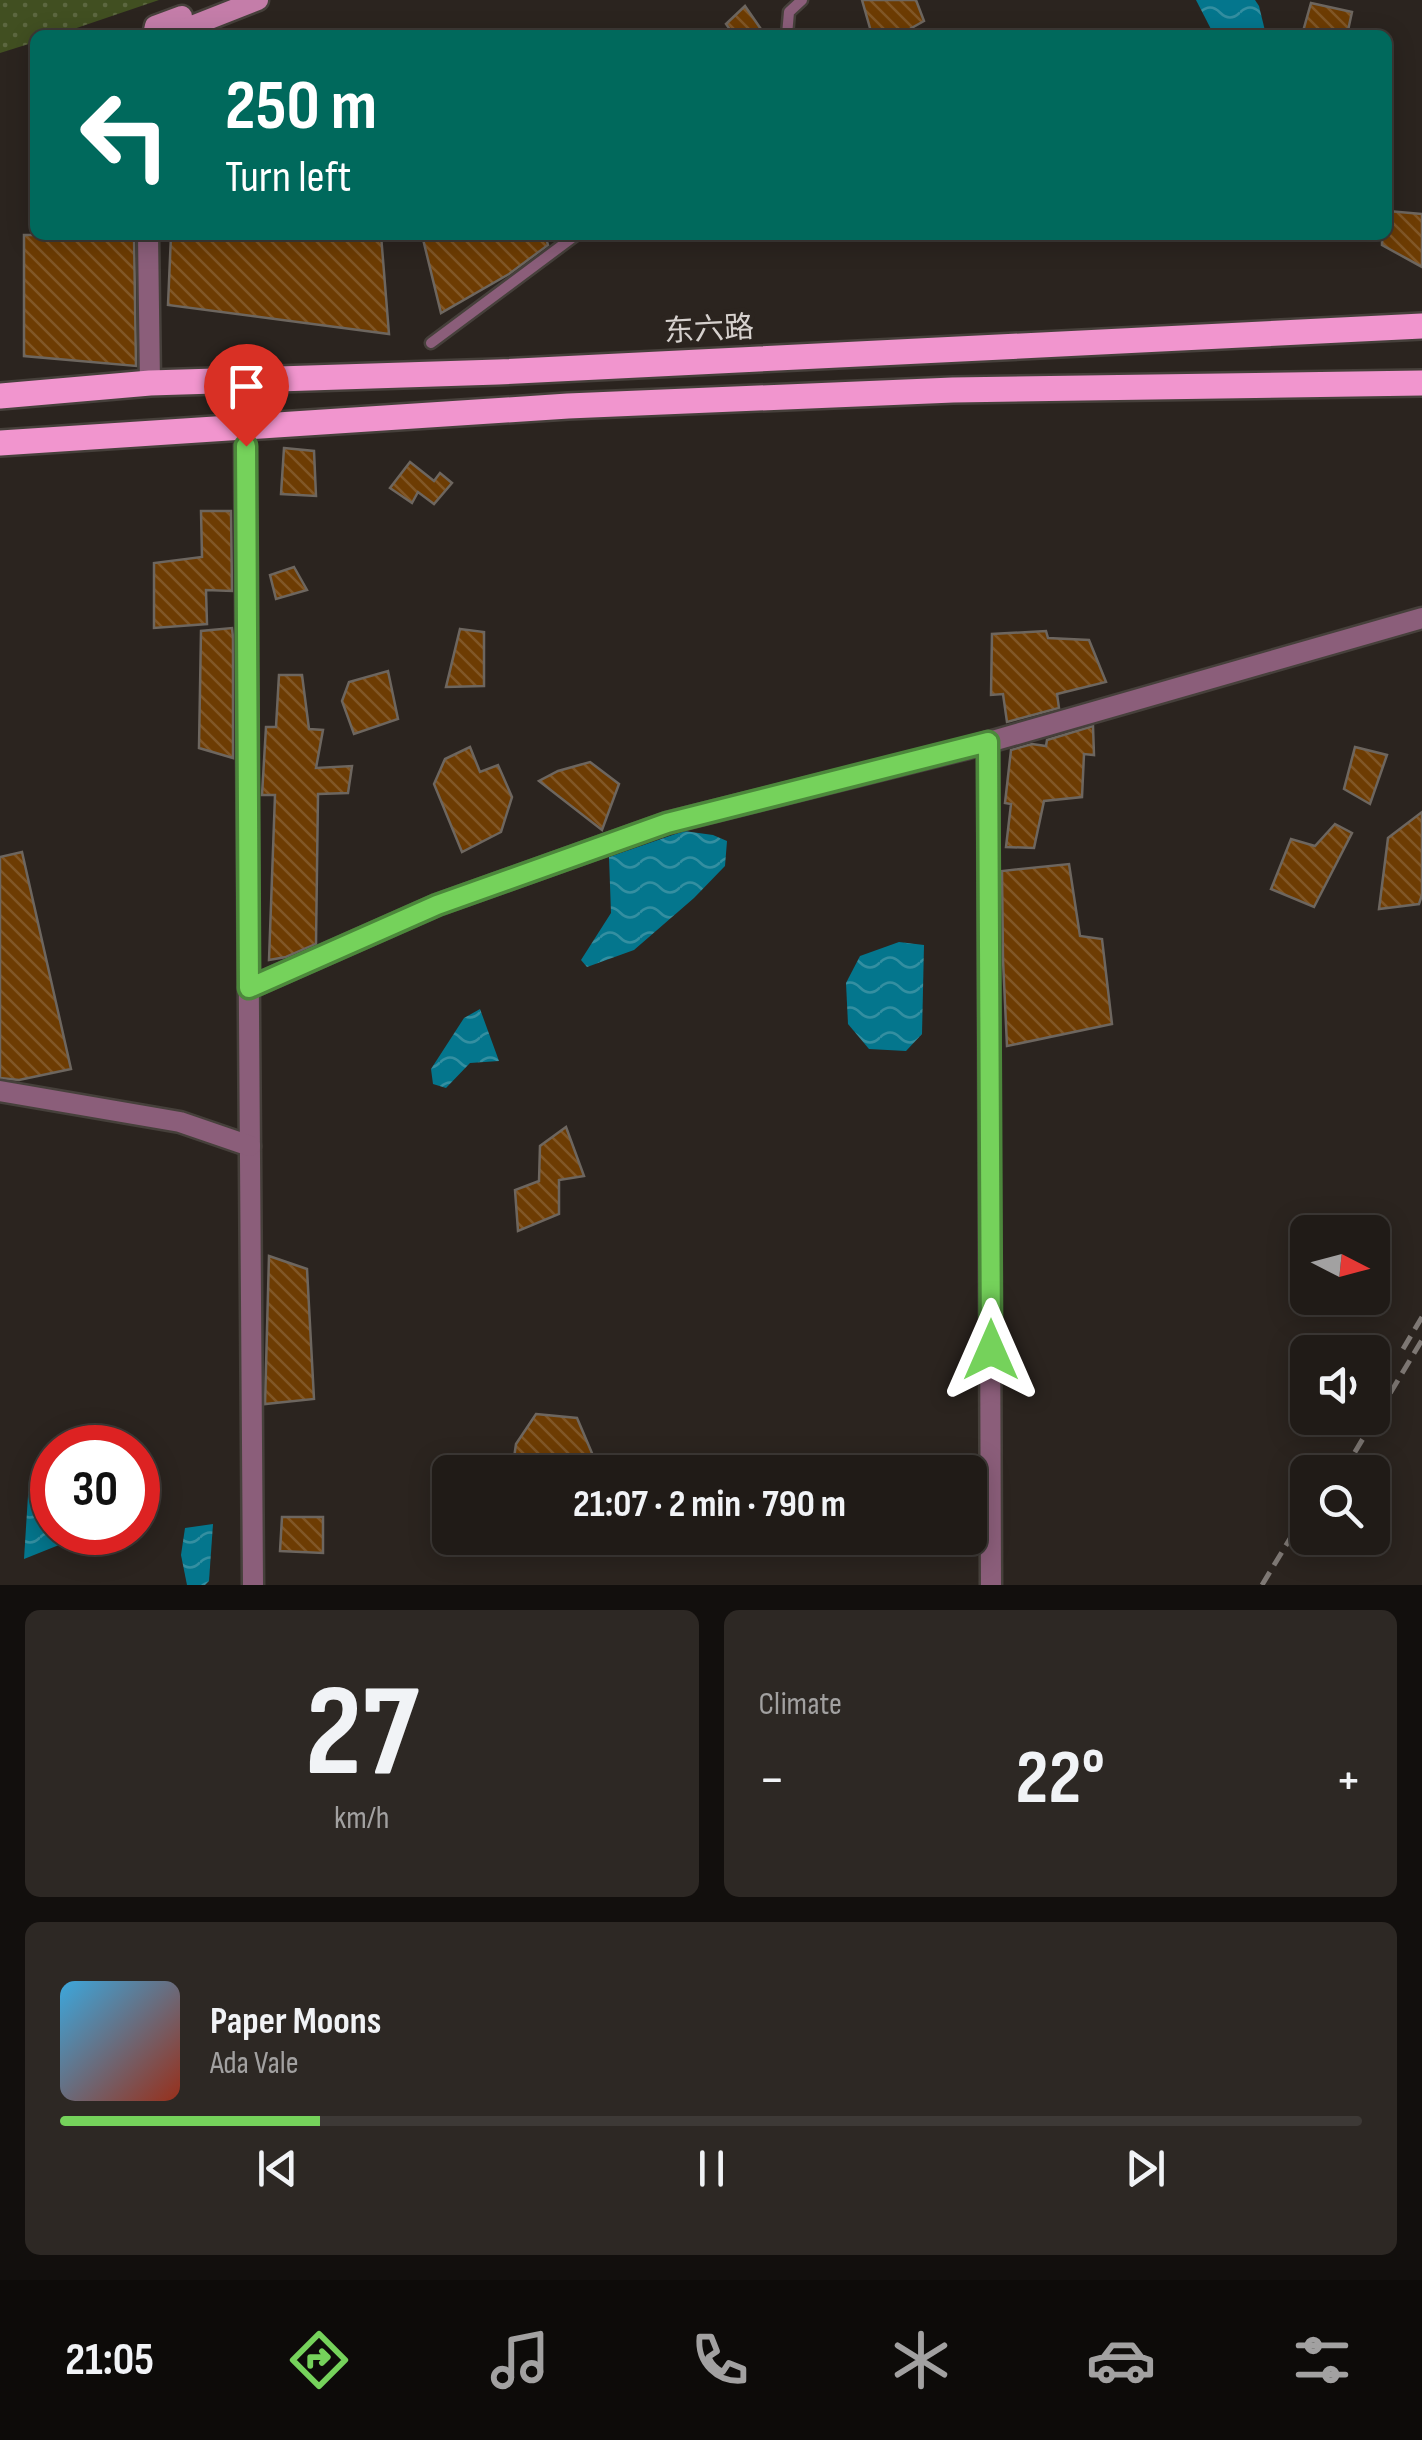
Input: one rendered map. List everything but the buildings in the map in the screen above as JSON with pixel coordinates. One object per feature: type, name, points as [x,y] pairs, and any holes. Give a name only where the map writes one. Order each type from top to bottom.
[{"type":"main road","points":[[154,30],[155,26],[221,0]]},
{"type":"main road","points":[[182,30],[258,0]]},
{"type":"main road","name":"东六路","points":[[0,396],[150,382],[498,372],[1422,326]]},
{"type":"main road","points":[[0,443],[568,406],[954,390],[1422,383]]},
{"type":"street","points":[[148,240],[150,382]]},
{"type":"street","points":[[246,446],[254,1585]]},
{"type":"street","points":[[249,988],[437,905],[667,823],[988,742],[1422,618]]},
{"type":"street","points":[[988,742],[991,1585]]},
{"type":"street","points":[[0,1092],[180,1122],[250,1146]]},
{"type":"lane","points":[[787,30],[789,12],[802,0]]},
{"type":"lane","points":[[431,343],[569,240]]},
{"type":"green space","points":[[0,0],[159,0],[71,30],[30,30],[30,44],[0,53]]},
{"type":"water","points":[[1196,0],[1255,0],[1265,30],[1211,30]]},
{"type":"water","points":[[684,831],[727,841],[725,866],[634,950],[587,967],[581,960],[611,913],[609,857]]},
{"type":"water","points":[[899,942],[924,945],[922,1034],[906,1051],[869,1049],[848,1024],[846,983],[860,956]]},
{"type":"water","points":[[480,1009],[499,1061],[470,1063],[446,1088],[433,1084],[431,1069],[464,1018]]},
{"type":"water","points":[[29,1480],[30,1555],[34,1555],[24,1559]]},
{"type":"water","points":[[213,1524],[209,1581],[205,1585],[187,1585],[181,1555],[185,1528]]},
{"type":"railway","points":[[1403,1349],[1422,1317]]},
{"type":"railway","points":[[1353,1455],[1422,1340]]},
{"type":"railway","points":[[1262,1585],[1290,1539]]},
{"type":"route","points":[[246,446],[249,988],[437,905],[667,823],[988,742],[991,1350]]}]
